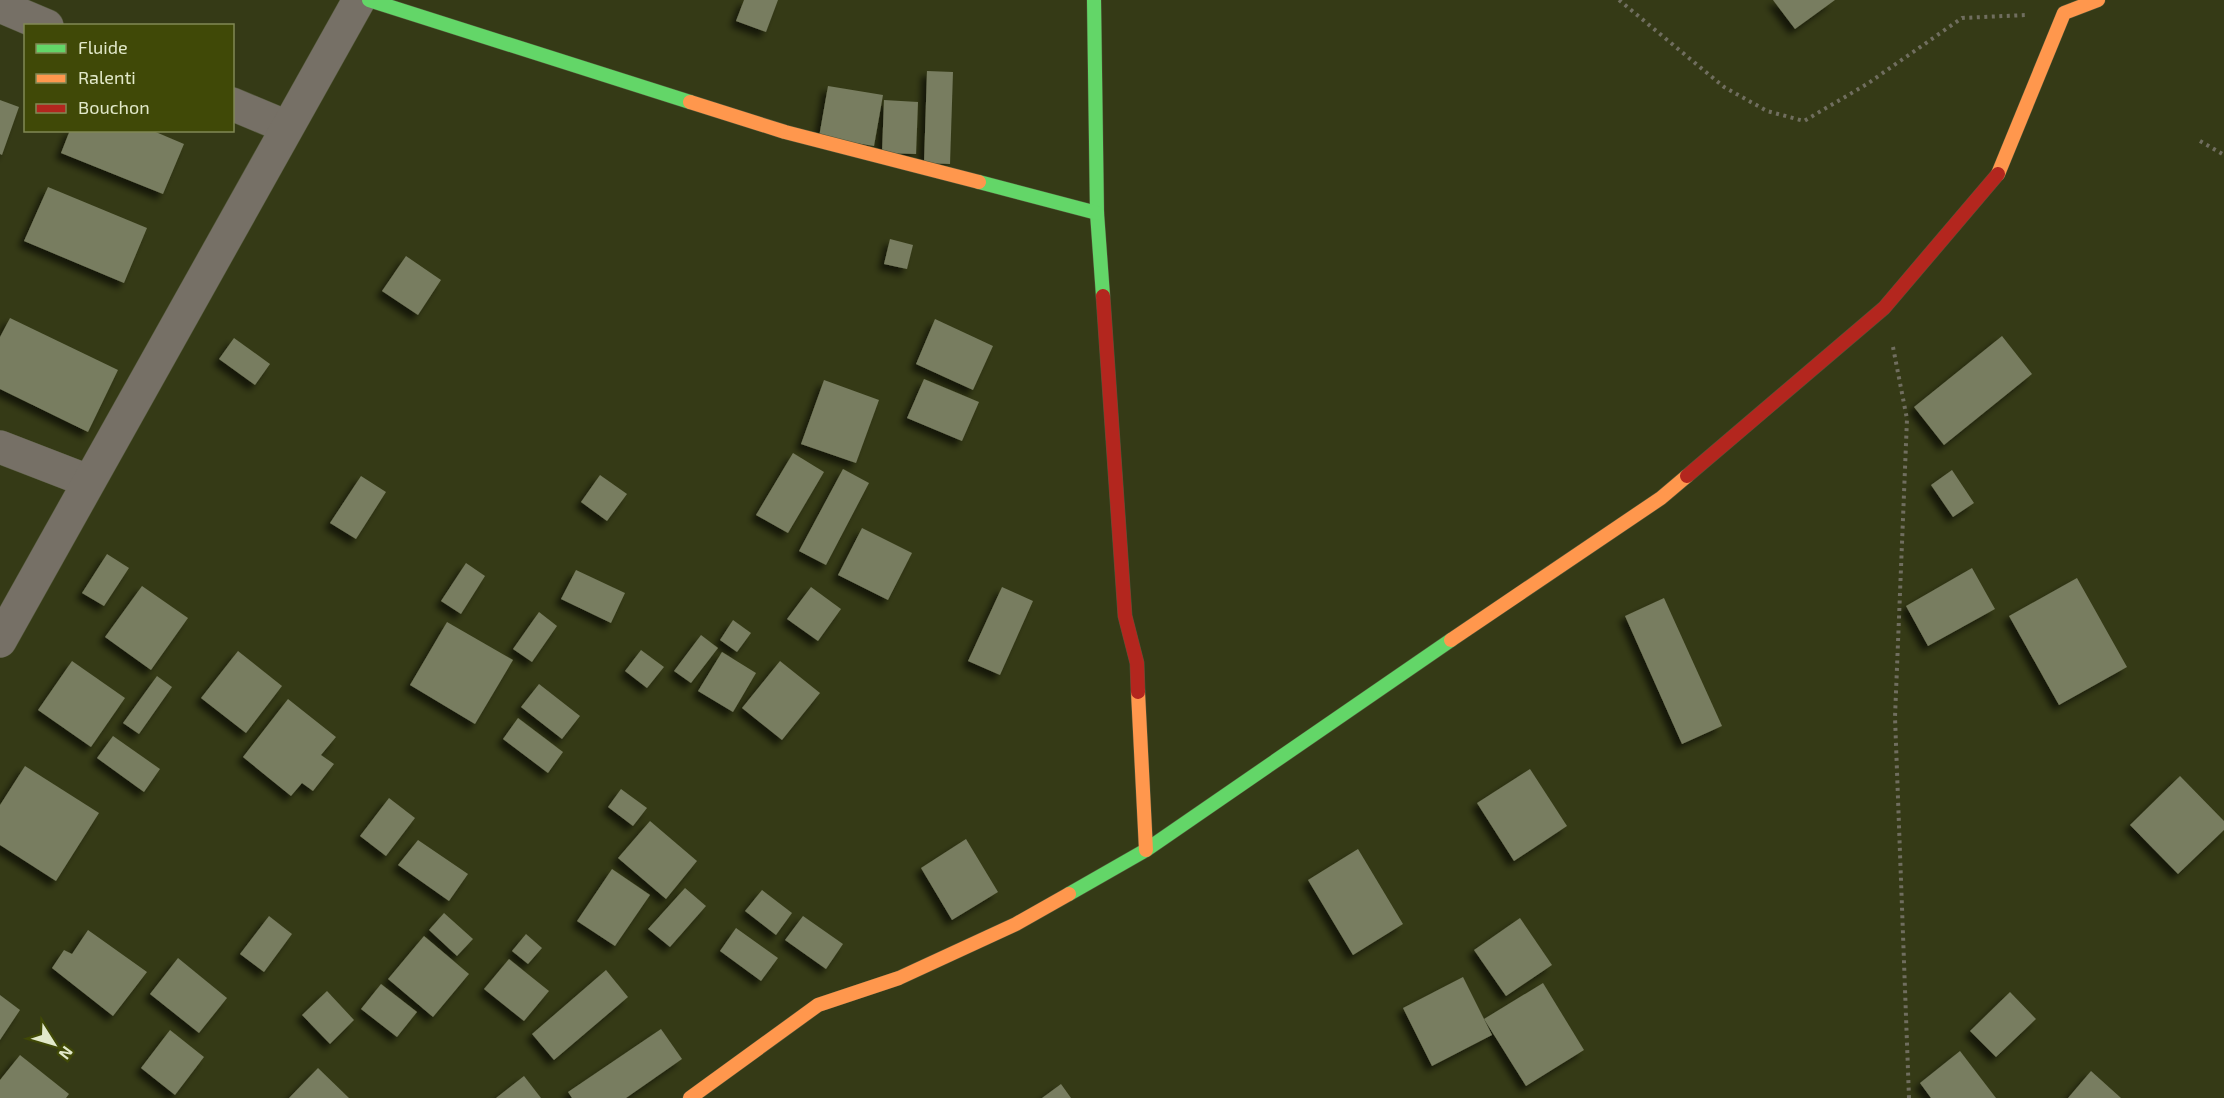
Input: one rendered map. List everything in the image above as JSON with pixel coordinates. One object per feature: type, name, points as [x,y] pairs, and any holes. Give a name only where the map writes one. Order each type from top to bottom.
[{"type":"street","points":[[0,640],[359,0]]},
{"type":"street","points":[[369,0],[785,132],[1097,213]]},
{"type":"street","points":[[1094,0],[1097,213],[1125,616],[1137,663],[1146,850]]},
{"type":"street","points":[[690,1098],[818,1005],[899,978],[1016,924],[1146,850],[1289,750],[1661,498],[1884,308],[1997,177],[2064,13],[2098,0]]},
{"type":"street","points":[[0,6],[42,24]]},
{"type":"street","points":[[234,105],[287,128]]},
{"type":"street","points":[[0,447],[88,481]]},
{"type":"path","points":[[1619,0],[1724,87],[1767,111],[1804,121],[1867,84],[1962,18],[2064,13]]},
{"type":"path","points":[[2200,141],[2224,155]]},
{"type":"path","points":[[1884,308],[1907,418],[1895,717],[1909,1098]]},
{"type":"building","points":[[744,0],[778,0],[766,32],[736,21]]},
{"type":"building","points":[[1773,0],[1835,0],[1795,29]]},
{"type":"building","points":[[927,71],[953,72],[950,164],[924,163]]},
{"type":"building","points":[[828,86],[883,95],[874,146],[819,137]]},
{"type":"building","points":[[0,100],[19,107],[2,155],[0,154]]},
{"type":"building","points":[[884,100],[918,102],[916,154],[882,153]]},
{"type":"building","points":[[69,132],[156,132],[184,144],[163,194],[61,153]]},
{"type":"building","points":[[48,187],[147,228],[124,283],[24,241]]},
{"type":"building","points":[[890,239],[913,245],[907,269],[884,264]]},
{"type":"building","points":[[406,256],[441,280],[418,315],[382,291]]},
{"type":"building","points":[[10,318],[118,370],[88,432],[0,389],[0,337]]},
{"type":"building","points":[[935,319],[993,346],[973,390],[916,364]]},
{"type":"building","points":[[2002,336],[2032,374],[1944,445],[1914,407]]},
{"type":"building","points":[[234,338],[270,364],[255,385],[219,359]]},
{"type":"building","points":[[924,379],[979,402],[962,441],[907,418]]},
{"type":"building","points":[[824,380],[879,400],[856,463],[801,444]]},
{"type":"building","points":[[793,453],[824,472],[788,533],[756,515]]},
{"type":"building","points":[[843,469],[869,483],[826,565],[799,551]]},
{"type":"building","points":[[1952,470],[1974,503],[1953,517],[1931,485]]},
{"type":"building","points":[[600,475],[627,494],[607,521],[581,502]]},
{"type":"building","points":[[361,476],[386,492],[356,539],[330,523]]},
{"type":"building","points":[[862,528],[912,553],[888,600],[838,575]]},
{"type":"building","points":[[107,554],[129,568],[104,606],[82,593]]},
{"type":"building","points":[[466,563],[485,576],[461,614],[441,601]]},
{"type":"building","points":[[1972,568],[1995,609],[1928,646],[1906,606]]},
{"type":"building","points":[[576,570],[625,593],[611,623],[561,599]]},
{"type":"building","points":[[2077,578],[2127,667],[2059,705],[2009,616]]},
{"type":"building","points":[[142,586],[188,618],[151,670],[105,637]]},
{"type":"building","points":[[811,587],[841,609],[818,641],[787,619]]},
{"type":"building","points":[[1002,587],[1033,601],[1000,675],[968,661]]},
{"type":"building","points":[[1664,598],[1722,726],[1682,744],[1625,616]]},
{"type":"building","points":[[539,612],[557,626],[532,662],[513,649]]},
{"type":"building","points":[[733,620],[751,633],[737,652],[720,640]]},
{"type":"building","points":[[447,622],[513,660],[475,724],[410,685]]},
{"type":"building","points":[[701,635],[718,648],[691,683],[674,671]]},
{"type":"building","points":[[641,650],[664,667],[647,688],[625,671]]},
{"type":"building","points":[[238,651],[282,686],[246,733],[201,698]]},
{"type":"building","points":[[722,652],[756,673],[733,712],[698,691]]},
{"type":"building","points":[[72,661],[125,698],[91,747],[38,710]]},
{"type":"building","points":[[780,661],[820,693],[782,740],[742,708]]},
{"type":"building","points":[[157,676],[172,687],[139,734],[123,723]]},
{"type":"building","points":[[539,684],[580,716],[562,739],[521,707]]},
{"type":"building","points":[[288,699],[336,737],[321,755],[334,764],[313,791],[302,783],[291,796],[243,757]]},
{"type":"building","points":[[518,718],[563,752],[548,773],[503,739]]},
{"type":"building","points":[[113,736],[160,769],[144,792],[97,758]]},
{"type":"building","points":[[25,766],[99,813],[56,881],[0,845],[0,805]]},
{"type":"building","points":[[1530,769],[1567,826],[1514,861],[1477,803]]},
{"type":"building","points":[[2180,776],[2224,821],[2224,830],[2178,874],[2130,825]]},
{"type":"building","points":[[621,789],[647,808],[633,826],[608,807]]},
{"type":"building","points":[[389,798],[415,818],[386,856],[360,836]]},
{"type":"building","points":[[650,821],[697,861],[666,899],[618,858]]},
{"type":"building","points":[[966,839],[998,892],[952,920],[921,868]]},
{"type":"building","points":[[418,840],[468,874],[449,901],[398,865]]},
{"type":"building","points":[[1358,849],[1403,924],[1353,955],[1308,880]]},
{"type":"building","points":[[612,869],[650,895],[615,946],[577,921]]},
{"type":"building","points":[[685,888],[706,906],[670,947],[648,929]]},
{"type":"building","points":[[762,890],[792,913],[776,935],[745,911]]},
{"type":"building","points":[[444,913],[473,939],[457,956],[429,930]]},
{"type":"building","points":[[269,916],[292,934],[264,972],[240,954]]},
{"type":"building","points":[[803,916],[843,944],[826,969],[785,940]]},
{"type":"building","points":[[1520,918],[1552,965],[1506,996],[1474,950]]},
{"type":"building","points":[[736,928],[778,958],[761,981],[720,951]]},
{"type":"building","points":[[88,930],[147,972],[113,1016],[52,968],[64,950],[72,954]]},
{"type":"building","points":[[526,934],[542,948],[528,964],[512,951]]},
{"type":"building","points":[[424,936],[469,974],[433,1017],[388,979]]},
{"type":"building","points":[[178,958],[227,998],[199,1033],[150,994]]},
{"type":"building","points":[[509,959],[549,991],[524,1021],[484,989]]},
{"type":"building","points":[[606,970],[628,997],[554,1060],[532,1034]]},
{"type":"building","points":[[1463,977],[1492,1035],[1432,1066],[1403,1008]]},
{"type":"building","points":[[1543,983],[1584,1050],[1526,1086],[1484,1019]]},
{"type":"building","points":[[381,984],[417,1012],[397,1037],[361,1009]]},
{"type":"building","points":[[327,991],[354,1020],[330,1044],[302,1015]]},
{"type":"building","points":[[2010,992],[2036,1019],[1996,1057],[1970,1031]]},
{"type":"building","points":[[0,995],[20,1010],[0,1040]]},
{"type":"building","points":[[661,1029],[682,1059],[626,1098],[572,1098],[568,1092]]},
{"type":"building","points":[[170,1030],[204,1057],[175,1095],[141,1068]]},
{"type":"building","points":[[1960,1051],[1996,1098],[1931,1098],[1920,1083]]},
{"type":"building","points":[[20,1055],[69,1094],[66,1098],[0,1098],[0,1080]]},
{"type":"building","points":[[318,1068],[349,1098],[289,1098]]},
{"type":"building","points":[[2091,1071],[2121,1098],[2068,1098]]},
{"type":"building","points":[[524,1076],[541,1098],[496,1098]]},
{"type":"building","points":[[1061,1084],[1071,1098],[1042,1098]]},
{"type":"traffic: fast","points":[[369,0],[690,102]]},
{"type":"traffic: fast","points":[[1094,0],[1097,213],[1103,296]]},
{"type":"traffic: fast","points":[[979,182],[1097,213]]},
{"type":"traffic: fast","points":[[1069,894],[1146,850],[1451,640]]},
{"type":"traffic: slow","points":[[1998,174],[2064,13],[2098,0]]},
{"type":"traffic: slow","points":[[690,102],[785,132],[979,182]]},
{"type":"traffic: slow","points":[[1451,640],[1661,498],[1687,476]]},
{"type":"traffic: slow","points":[[1138,692],[1146,850]]},
{"type":"traffic: slow","points":[[690,1098],[818,1005],[899,978],[1016,924],[1069,894]]},
{"type":"traffic: jam","points":[[1687,476],[1884,308],[1998,174]]},
{"type":"traffic: jam","points":[[1103,296],[1125,616],[1137,663],[1138,692]]}]
